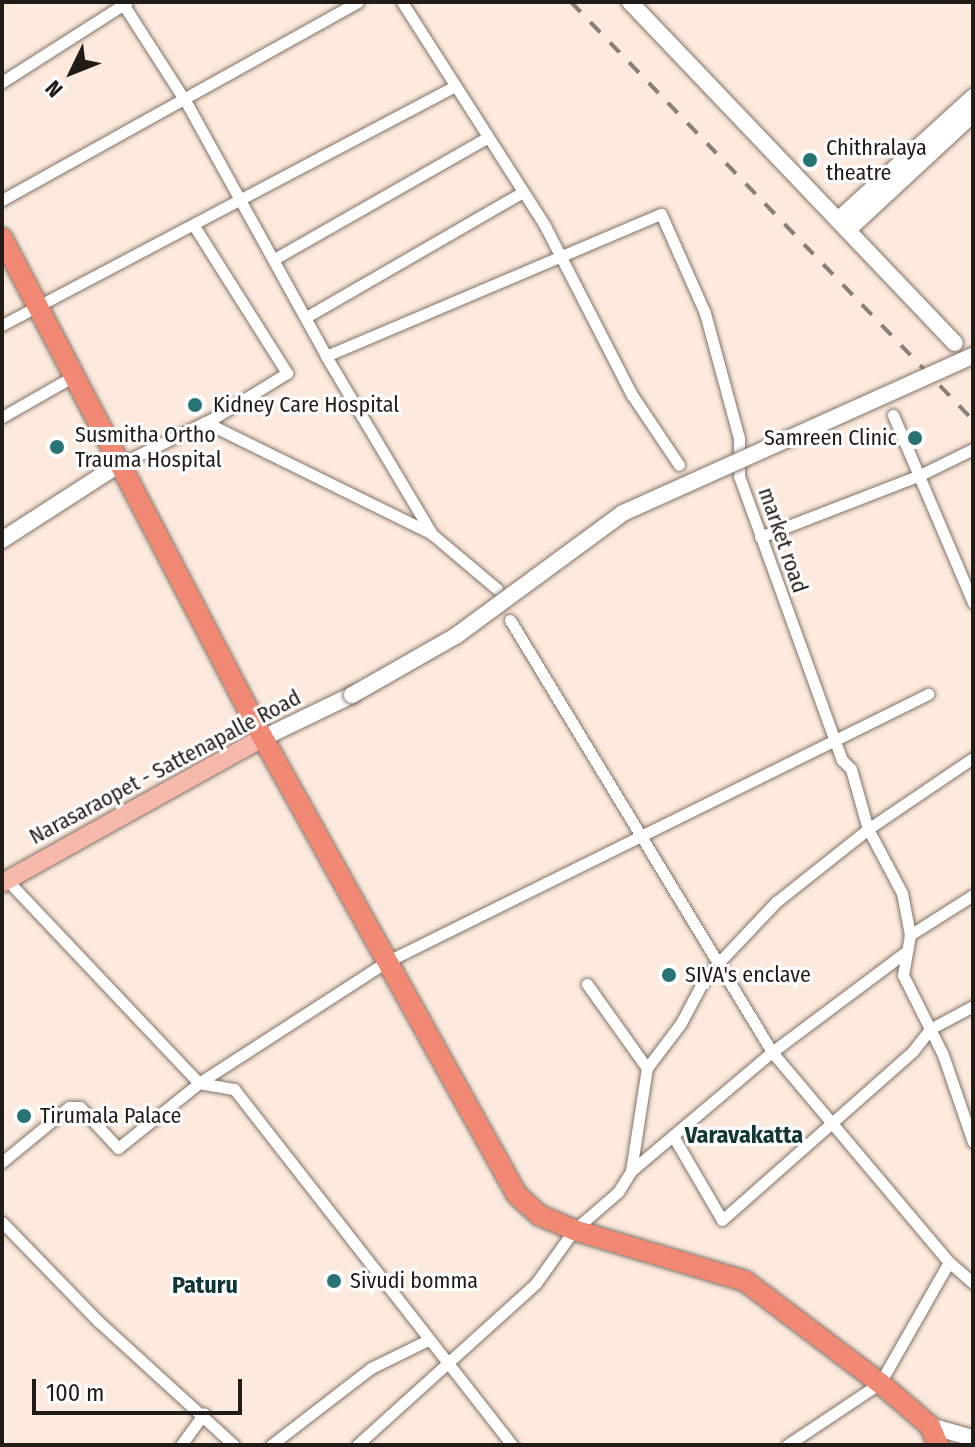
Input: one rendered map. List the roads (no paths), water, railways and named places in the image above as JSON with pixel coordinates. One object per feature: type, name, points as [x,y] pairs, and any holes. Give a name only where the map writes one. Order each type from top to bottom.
[{"type":"highway","points":[[2,238],[263,738],[517,1195],[539,1215],[574,1230],[745,1281],[880,1383],[934,1436]]},
{"type":"main road","points":[[630,2],[955,343]]},
{"type":"main road","points":[[843,225],[973,97]]},
{"type":"main road","points":[[843,225],[973,114]]},
{"type":"main road","name":"Narasaraopet - Sattenapalle Road","points":[[4,882],[263,738],[352,695],[457,635],[623,513],[973,356]]},
{"type":"main road","points":[[2,540],[120,464]]},
{"type":"main road","points":[[934,1436],[973,1438]]},
{"type":"street","points":[[2,200],[186,102],[358,2]]},
{"type":"street","points":[[402,2],[560,255],[632,395],[679,465]]},
{"type":"street","points":[[2,82],[126,3],[276,258],[326,356],[432,534]]},
{"type":"street","points":[[2,325],[243,202],[455,86]]},
{"type":"street","points":[[276,258],[486,138]]},
{"type":"street","points":[[308,316],[521,193]]},
{"type":"street","name":"market road","points":[[560,255],[661,214],[705,313],[739,438],[739,476],[760,537],[835,740],[851,769],[868,829],[902,893],[910,935]]},
{"type":"street","points":[[120,464],[205,422],[287,373],[194,226]]},
{"type":"street","points":[[326,356],[560,255]]},
{"type":"street","points":[[955,343],[973,363]]},
{"type":"street","points":[[2,417],[74,376]]},
{"type":"street","points":[[893,415],[973,603]]},
{"type":"street","points":[[205,422],[432,534],[497,589]]},
{"type":"street","points":[[760,537],[920,475],[973,449]]},
{"type":"street","points":[[510,620],[716,966],[772,1052],[949,1262],[973,1283]]},
{"type":"street","points":[[2,1162],[74,1106],[114,1145],[123,1146],[199,1083],[386,962],[928,694]]},
{"type":"street","points":[[631,1171],[647,1068],[716,966],[776,902],[868,829],[973,758]]},
{"type":"street","points":[[4,882],[199,1083],[234,1089],[244,1098],[445,1366],[512,1445]]},
{"type":"street","points":[[973,895],[910,935],[903,975],[970,1119],[973,1142]]},
{"type":"street","points":[[357,1445],[536,1283],[574,1230],[618,1192],[631,1171],[772,1052],[907,951]]},
{"type":"street","points":[[587,984],[647,1068]]},
{"type":"street","points":[[673,1136],[722,1220],[913,1051],[930,1029],[973,1006]]},
{"type":"street","points":[[2,1222],[98,1321],[204,1413],[234,1445]]},
{"type":"street","points":[[787,1445],[880,1383],[949,1262]]},
{"type":"street","points":[[271,1445],[371,1368],[426,1341]]},
{"type":"street","points":[[181,1445],[204,1413]]},
{"type":"railway","points":[[571,2],[973,420]]},
{"type":"place","name":"Chithralaya theatre","points":[[810,160]]},
{"type":"place","name":"Kidney Care Hospital","points":[[195,405]]},
{"type":"place","name":"Samreen Clinic","points":[[915,438]]},
{"type":"place","name":"Susmitha Ortho Trauma Hospital","points":[[57,447]]},
{"type":"place","name":"SIVA's enclave","points":[[669,975]]},
{"type":"place","name":"Tirumala Palace","points":[[24,1116]]},
{"type":"place","name":"Sivudi bomma","points":[[334,1281]]},
{"type":"district","name":"Varavakatta","points":[[744,1136]]},
{"type":"district","name":"Paturu","points":[[205,1286]]}]
